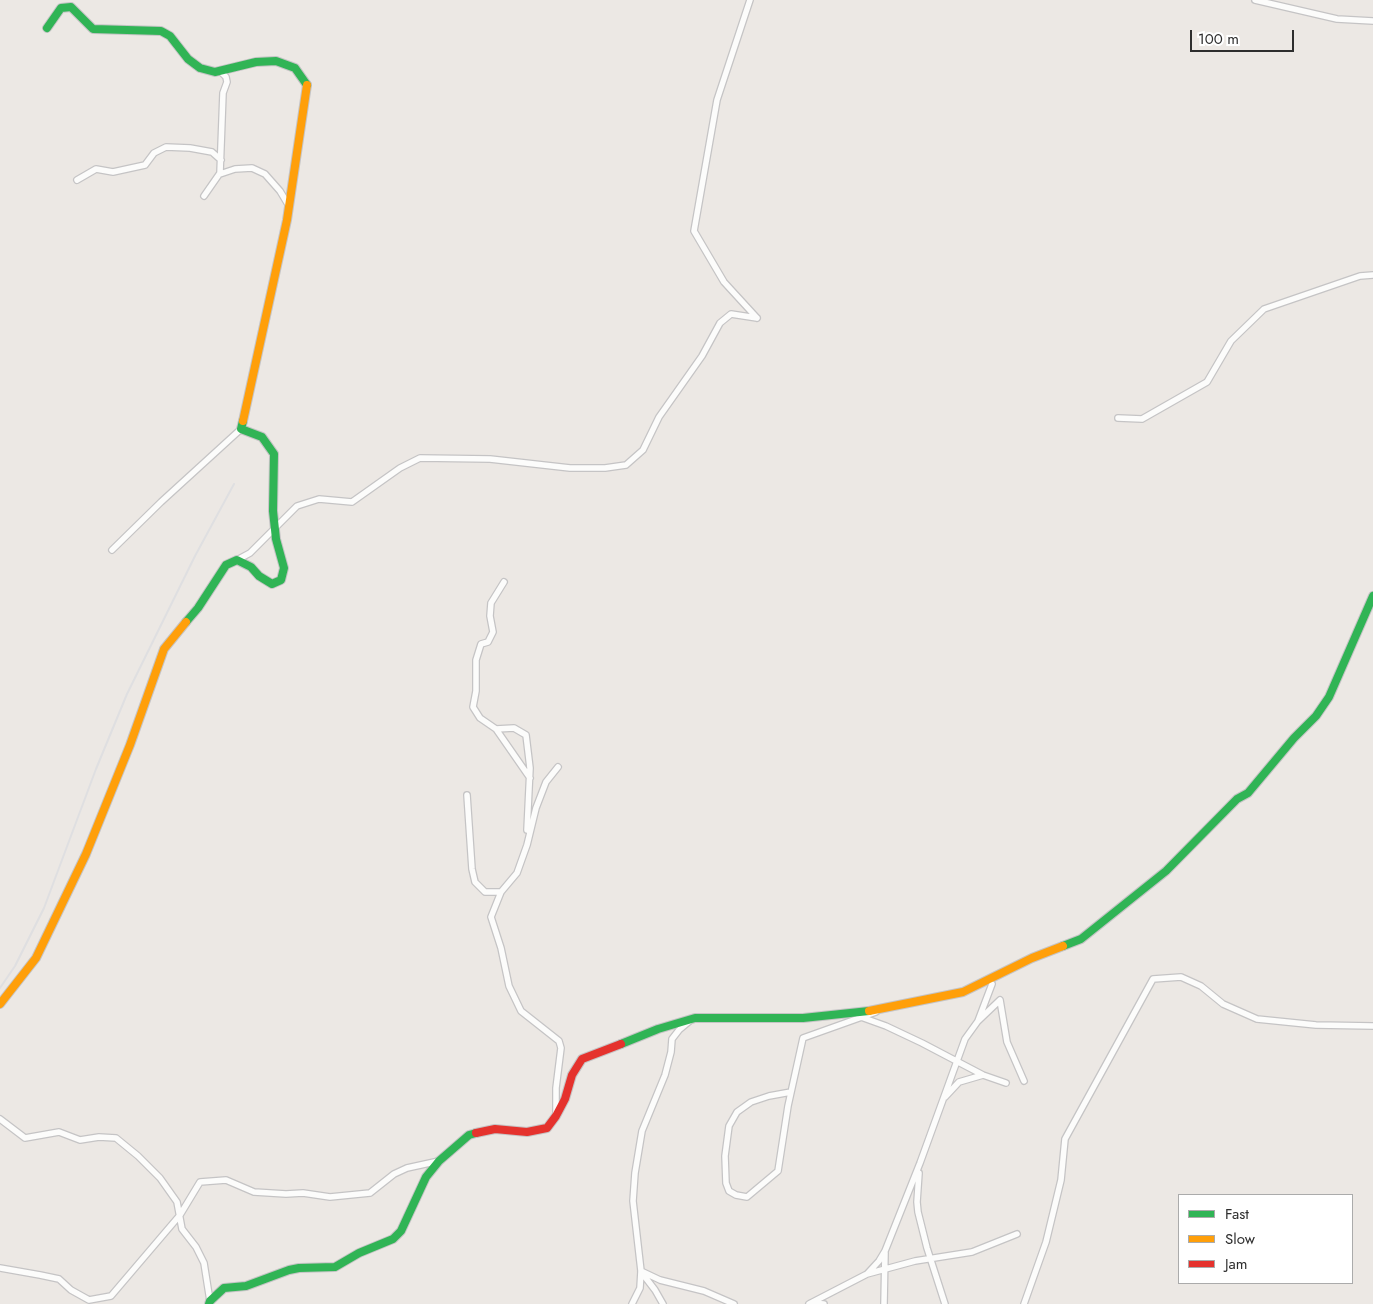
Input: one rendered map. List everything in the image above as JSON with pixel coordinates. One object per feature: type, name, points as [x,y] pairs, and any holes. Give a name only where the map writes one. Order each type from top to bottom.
[{"type":"street","points":[[0,1004],[36,958],[86,854],[130,745],[164,649],[198,608],[226,565],[250,553],[297,506],[318,499],[352,502],[400,468],[420,458],[490,459],[570,468],[605,468],[626,465],[643,450],[659,416],[702,356],[720,323],[731,314],[757,318],[724,282],[694,231],[717,100],[750,0]]},
{"type":"street","points":[[1256,0],[1337,19],[1373,21]]},
{"type":"street","points":[[47,28],[61,8],[72,7],[93,29],[160,31],[170,36],[188,59],[200,68],[215,72],[256,62],[276,61],[295,68],[308,86],[289,206],[241,429],[112,550]]},
{"type":"street","points":[[204,196],[220,174],[223,93],[227,82],[226,77],[220,71]]},
{"type":"street","points":[[77,180],[96,169],[114,172],[145,165],[154,153],[166,147],[190,148],[212,152],[221,160]]},
{"type":"street","points":[[220,174],[235,169],[252,168],[266,174],[289,206]]},
{"type":"street","points":[[1118,418],[1142,419],[1207,382],[1231,341],[1264,308],[1360,276],[1373,275]]},
{"type":"street","points":[[237,560],[251,567],[272,584],[281,580],[284,568],[274,530],[274,454],[262,438],[241,429]]},
{"type":"street","points":[[504,582],[491,603],[490,616],[493,632],[488,642],[481,644],[476,660],[476,692],[473,707],[480,718],[496,730],[530,778]]},
{"type":"street","points":[[210,1302],[224,1288],[246,1286],[299,1268],[335,1267],[359,1253],[393,1239],[401,1231],[426,1176],[438,1161],[469,1135],[495,1129],[526,1132],[547,1128],[565,1100],[572,1075],[582,1059],[658,1029],[695,1018],[803,1018],[883,1009],[963,992],[1032,958],[1081,939],[1166,871],[1237,799],[1248,793],[1294,738],[1316,716],[1329,697],[1373,596]]},
{"type":"street","points":[[496,730],[514,728],[526,735],[530,778],[526,847]]},
{"type":"street","points":[[556,1116],[556,1088],[561,1048],[559,1041],[521,1011],[509,986],[501,948],[491,917],[501,892],[517,873],[536,808],[546,782],[558,768]]},
{"type":"street","points":[[467,795],[472,869],[476,882],[485,892],[501,892]]},
{"type":"street","points":[[1024,1304],[1046,1242],[1061,1180],[1064,1139],[1153,979],[1181,977],[1201,986],[1223,1004],[1256,1019],[1316,1025],[1373,1026]]},
{"type":"street","points":[[978,1021],[992,984]]},
{"type":"street","points":[[867,1274],[879,1261],[885,1250],[920,1164],[965,1039],[978,1021],[1000,1000],[1007,1042],[1024,1081]]},
{"type":"street","points":[[791,1092],[751,1102],[737,1112],[730,1126],[725,1156],[726,1183],[729,1191],[736,1195],[747,1197],[778,1171],[791,1092],[803,1038],[883,1009]]},
{"type":"street","points":[[861,1017],[886,1026],[983,1075],[1006,1083]]},
{"type":"street","points":[[632,1304],[640,1288],[641,1271],[633,1201],[635,1173],[642,1131],[665,1075],[672,1039],[679,1030],[695,1018]]},
{"type":"street","points":[[942,1100],[960,1082],[983,1075]]},
{"type":"street","points":[[0,1119],[25,1138],[59,1132],[80,1140],[99,1137],[116,1138],[138,1156],[160,1178],[178,1202],[182,1229],[196,1246],[204,1263],[210,1302]]},
{"type":"street","points":[[0,1268],[40,1274],[59,1280],[71,1290],[89,1300],[111,1296],[180,1215],[200,1182],[226,1180],[254,1192],[303,1193],[330,1197],[370,1193],[394,1174],[407,1168],[438,1161]]},
{"type":"street","points":[[920,1164],[917,1202],[930,1258],[945,1304]]},
{"type":"street","points":[[809,1304],[867,1274],[930,1258],[972,1252],[1017,1234]]},
{"type":"street","points":[[884,1304],[885,1250]]},
{"type":"street","points":[[641,1271],[663,1304]]},
{"type":"street","points":[[641,1271],[667,1283],[716,1295],[734,1304]]},
{"type":"street","points":[[809,1304],[824,1304]]},
{"type":"railway","points":[[0,988],[15,966],[44,908],[96,769],[127,694],[195,556],[234,484]]},
{"type":"traffic: fast","points":[[47,28],[61,8],[71,7],[93,29],[161,31],[170,36],[188,59],[200,68],[215,72],[256,62],[276,61],[295,68],[307,85]]},
{"type":"traffic: fast","points":[[186,622],[198,608],[226,565],[237,560],[251,567],[259,576],[272,584],[281,580],[284,568],[276,539],[273,511],[274,454],[262,437],[241,429],[243,421]]},
{"type":"traffic: fast","points":[[1063,946],[1081,939],[1166,871],[1237,799],[1248,793],[1294,738],[1316,716],[1329,697],[1373,596]]},
{"type":"traffic: fast","points":[[621,1044],[658,1029],[695,1018],[803,1018],[869,1011]]},
{"type":"traffic: fast","points":[[209,1304],[224,1288],[246,1286],[299,1268],[335,1267],[359,1253],[393,1239],[401,1231],[426,1177],[439,1161],[469,1135],[476,1133]]},
{"type":"traffic: slow","points":[[243,421],[287,220],[307,85]]},
{"type":"traffic: slow","points":[[0,1004],[36,958],[86,854],[130,745],[164,649],[186,622]]},
{"type":"traffic: slow","points":[[869,1011],[963,992],[1032,958],[1063,946]]},
{"type":"traffic: jam","points":[[476,1133],[495,1129],[527,1132],[547,1128],[565,1099],[572,1075],[582,1059],[621,1044]]}]
